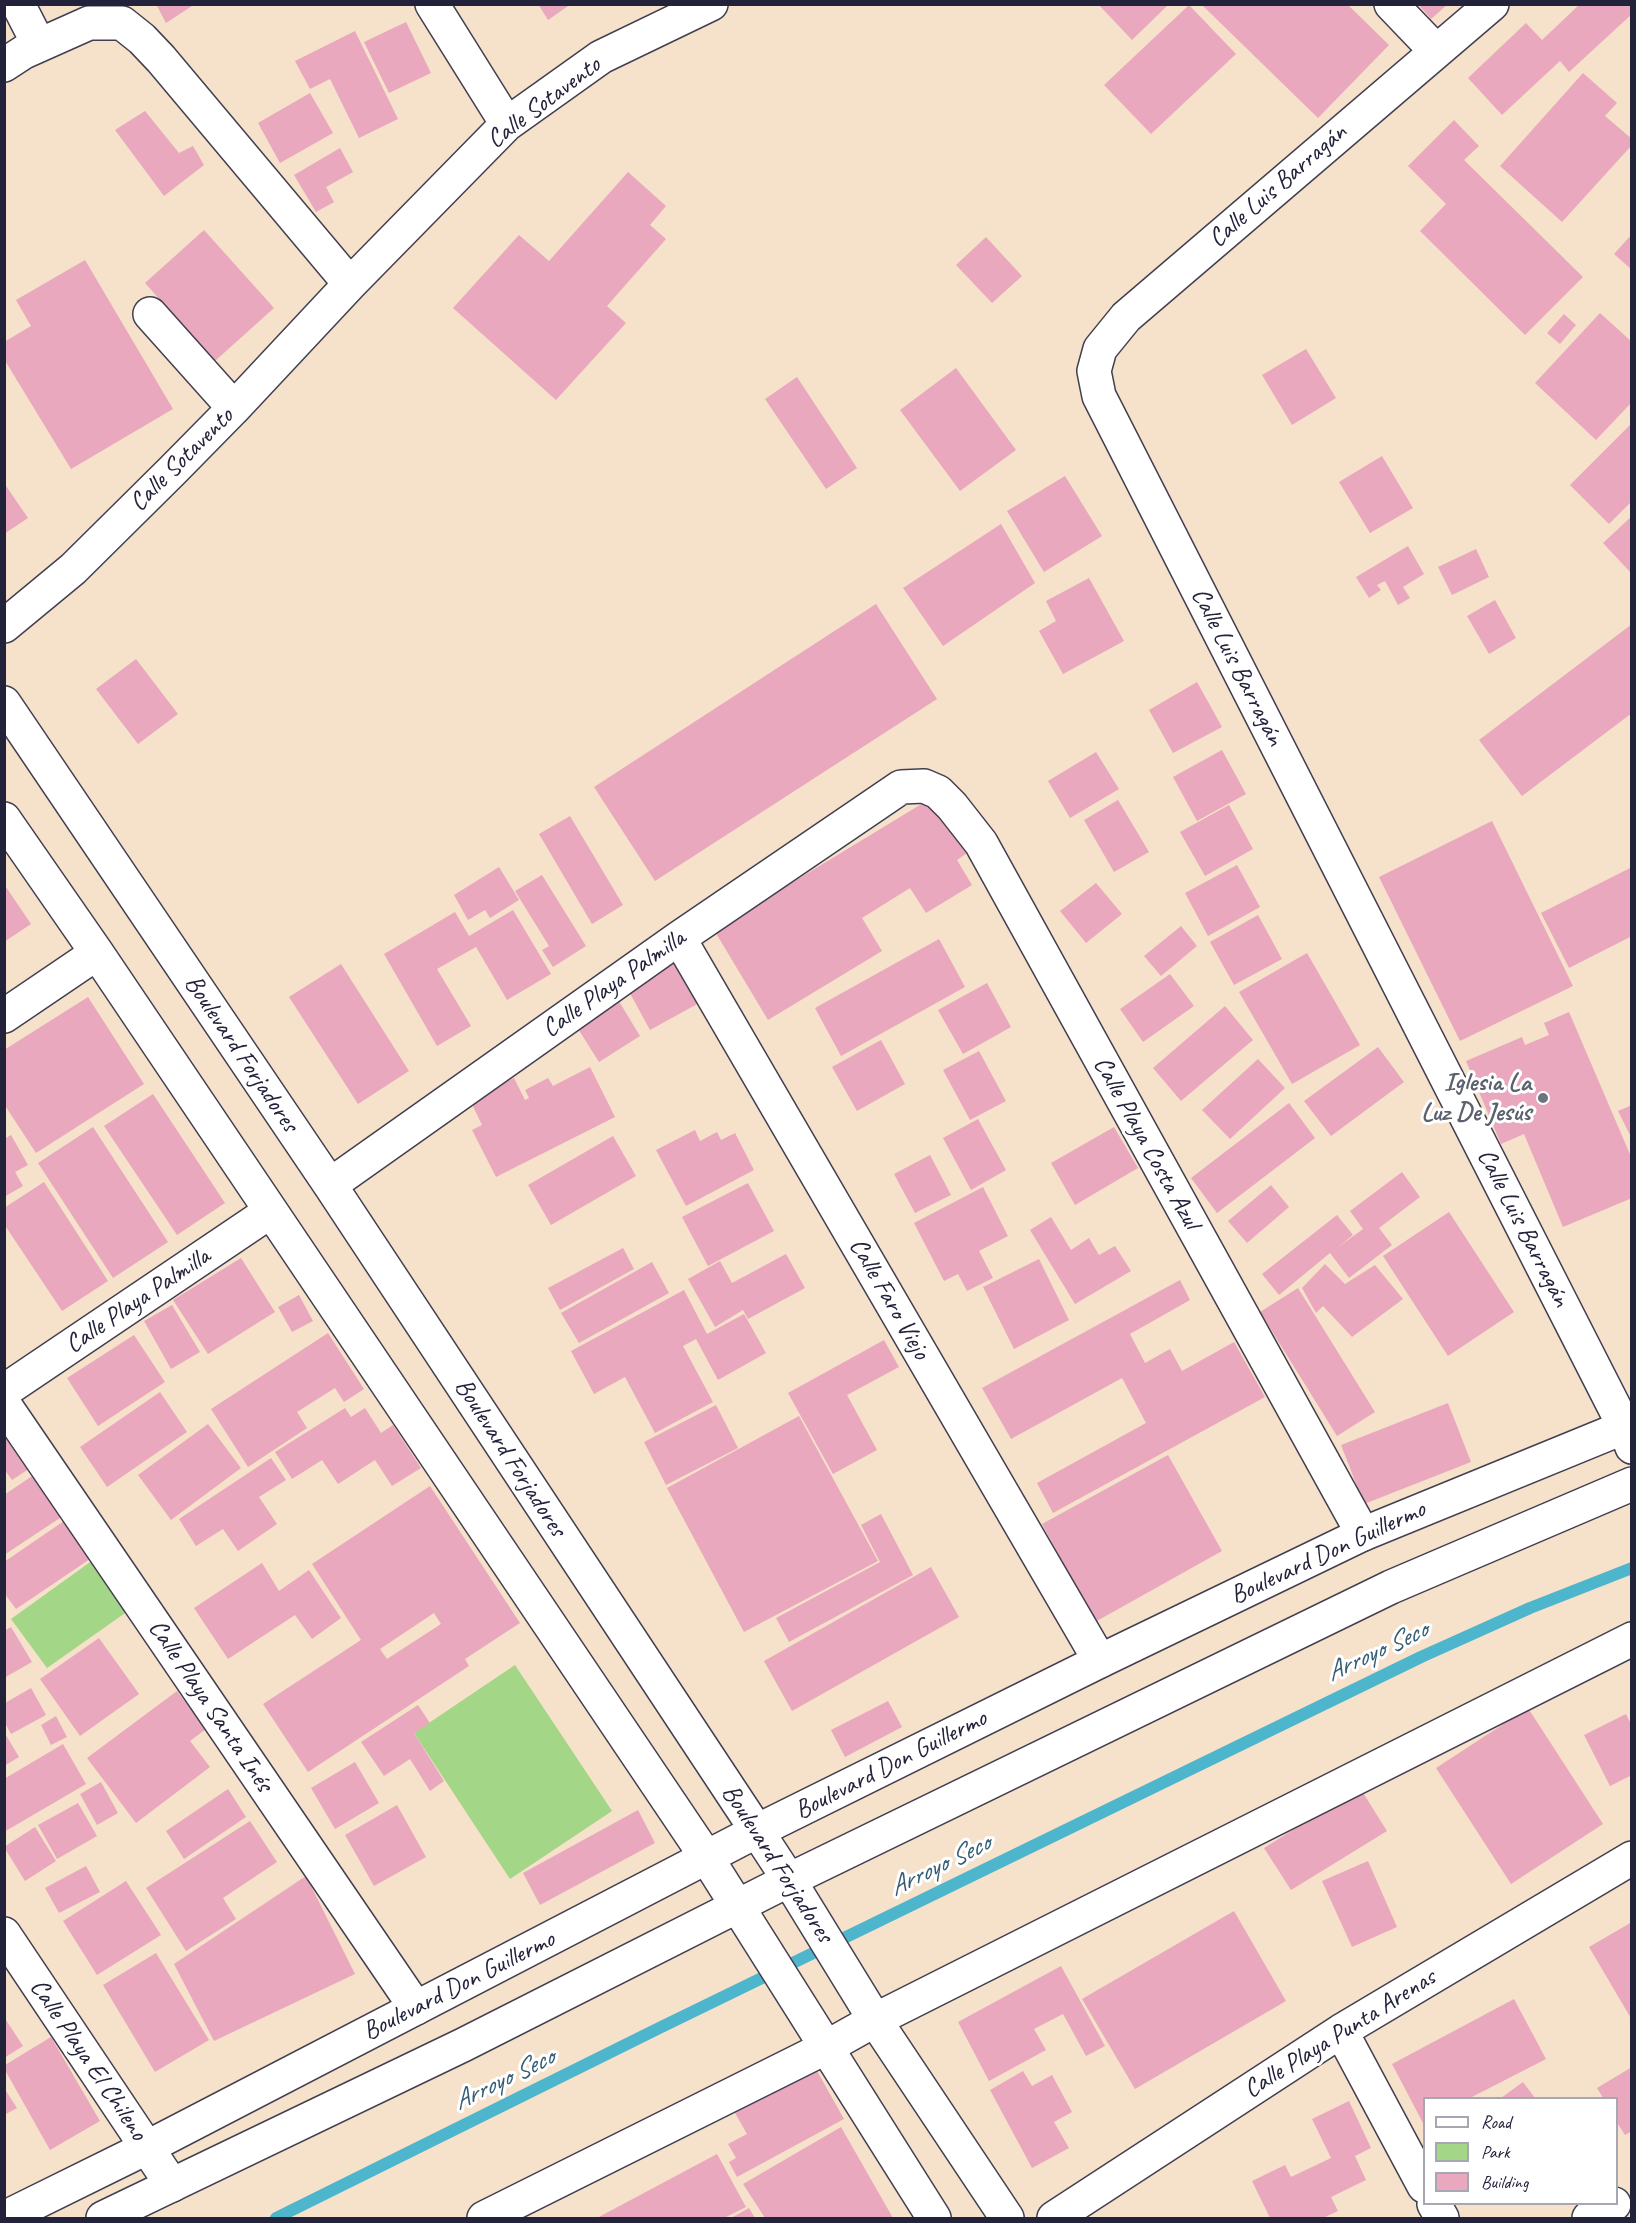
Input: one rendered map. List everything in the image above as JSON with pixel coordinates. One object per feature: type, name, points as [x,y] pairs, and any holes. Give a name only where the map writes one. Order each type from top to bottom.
[{"type":"street","points":[[18,4],[39,45]]},
{"type":"street","points":[[432,4],[507,124]]},
{"type":"street","name":"Calle Sotavento","points":[[4,626],[73,569],[234,408],[350,284],[507,124],[602,57],[711,4]]},
{"type":"street","points":[[1391,4],[1436,51]]},
{"type":"street","name":"Calle Luis Barragán","points":[[1492,4],[1126,317],[1100,349],[1094,371],[1099,396],[1629,1432]]},
{"type":"street","points":[[4,65],[24,52],[89,23],[122,23],[142,39],[350,284]]},
{"type":"street","points":[[150,314],[234,408]]},
{"type":"street","name":"Boulevard Forjadores","points":[[4,703],[330,1185],[794,1887],[867,2007],[1007,2218]]},
{"type":"street","name":"Calle Playa Costa Azul","points":[[902,787],[924,786],[938,792],[981,843],[1363,1534]]},
{"type":"street","name":"Calle Playa Palmilla","points":[[330,1185],[679,938],[902,787]]},
{"type":"street","points":[[4,819],[97,953],[707,1858],[934,2218]]},
{"type":"street","name":"Calle Faro Viejo","points":[[679,938],[1100,1661]]},
{"type":"street","points":[[4,1016],[97,953]]},
{"type":"street","name":"Calle Playa Palmilla","points":[[4,1391],[271,1211]]},
{"type":"street","name":"Calle Playa Santa Inés","points":[[4,1404],[416,2008]]},
{"type":"street","name":"Boulevard Don Guillermo","points":[[4,2218],[146,2148],[757,1831],[1100,1661],[1363,1534],[1629,1432]]},
{"type":"street","name":"Boulevard Don Guillermo","points":[[104,2218],[463,2044],[742,1914],[1391,1587],[1632,1484]]},
{"type":"street","points":[[484,2218],[825,2048],[867,2007],[1632,1639]]},
{"type":"street","name":"Calle Playa Punta Arenas","points":[[1054,2218],[1341,2031],[1632,1858]]},
{"type":"street","name":"Calle Playa El Chileno","points":[[4,1934],[172,2185]]},
{"type":"street","points":[[1341,2031],[1423,2182]]},
{"type":"street","points":[[1618,2201],[1632,2193]]},
{"type":"street","points":[[1588,2218],[1611,2205]]},
{"type":"green space","points":[[93,1560],[128,1611],[47,1668],[11,1619]]},
{"type":"green space","points":[[515,1665],[612,1811],[510,1879],[414,1733]]},
{"type":"building","points":[[156,4],[195,4],[166,23]]},
{"type":"building","points":[[538,4],[571,4],[548,20]]},
{"type":"building","points":[[1098,4],[1169,4],[1132,40]]},
{"type":"building","points":[[1201,4],[1347,4],[1389,45],[1318,118]]},
{"type":"building","points":[[1418,4],[1448,4],[1431,19]]},
{"type":"building","points":[[1580,4],[1632,4],[1632,14],[1569,72],[1560,61],[1502,115],[1468,78],[1526,23],[1542,40]]},
{"type":"building","points":[[1189,5],[1236,54],[1151,134],[1104,85]]},
{"type":"building","points":[[406,22],[431,73],[389,93],[364,42]]},
{"type":"building","points":[[355,31],[398,119],[359,138],[330,79],[310,89],[295,61]]},
{"type":"building","points":[[1583,73],[1617,103],[1605,116],[1632,139],[1632,145],[1562,222],[1500,166]]},
{"type":"building","points":[[310,93],[333,133],[280,163],[258,123]]},
{"type":"building","points":[[145,111],[179,153],[193,146],[204,165],[164,196],[115,130]]},
{"type":"building","points":[[1454,120],[1479,146],[1464,160],[1583,277],[1525,335],[1420,231],[1446,204],[1408,166]]},
{"type":"building","points":[[340,148],[353,172],[326,187],[334,202],[316,212],[294,175]]},
{"type":"building","points":[[628,172],[666,206],[650,225],[666,239],[607,306],[626,323],[556,400],[453,308],[519,235],[549,261]]},
{"type":"building","points":[[204,230],[274,308],[215,361],[145,283]]},
{"type":"building","points":[[1632,234],[1632,270],[1614,254]]},
{"type":"building","points":[[986,237],[1022,276],[992,303],[956,265]]},
{"type":"building","points":[[85,260],[173,409],[71,469],[4,359],[4,342],[31,326],[16,300]]},
{"type":"building","points":[[1600,313],[1632,342],[1632,402],[1596,440],[1535,383]]},
{"type":"building","points":[[1564,314],[1576,325],[1560,344],[1547,333]]},
{"type":"building","points":[[1306,349],[1336,398],[1292,425],[1262,375]]},
{"type":"building","points":[[956,368],[1016,450],[960,491],[900,410]]},
{"type":"building","points":[[797,377],[857,468],[826,489],[765,399]]},
{"type":"building","points":[[1632,423],[1632,501],[1609,524],[1570,485]]},
{"type":"building","points":[[1382,456],[1413,508],[1370,533],[1339,482]]},
{"type":"building","points":[[1065,476],[1102,536],[1044,572],[1007,511]]},
{"type":"building","points":[[4,483],[28,518],[4,534]]},
{"type":"building","points":[[1632,516],[1632,574],[1603,543]]},
{"type":"building","points":[[1001,524],[1035,583],[943,646],[903,588]]},
{"type":"building","points":[[1408,546],[1424,574],[1403,587],[1410,598],[1398,605],[1385,581],[1377,585],[1381,590],[1369,598],[1356,577]]},
{"type":"building","points":[[1476,549],[1489,577],[1452,595],[1438,567]]},
{"type":"building","points":[[1089,578],[1124,641],[1063,674],[1039,631],[1056,621],[1046,601]]},
{"type":"building","points":[[1495,600],[1516,638],[1489,654],[1467,616]]},
{"type":"building","points":[[876,604],[937,699],[655,881],[594,787]]},
{"type":"building","points":[[1632,624],[1632,713],[1522,796],[1479,740]]},
{"type":"building","points":[[136,659],[178,714],[138,744],[96,689]]},
{"type":"building","points":[[1197,682],[1222,727],[1173,753],[1149,710]]},
{"type":"building","points":[[1222,750],[1246,794],[1197,821],[1173,777]]},
{"type":"building","points":[[1096,752],[1119,789],[1070,818],[1048,781]]},
{"type":"building","points":[[933,797],[967,853],[957,860],[972,885],[926,913],[910,888],[862,918],[882,951],[768,1020],[714,930]]},
{"type":"building","points":[[1118,800],[1149,852],[1114,872],[1084,820]]},
{"type":"building","points":[[1229,805],[1253,849],[1205,876],[1180,832]]},
{"type":"building","points":[[570,816],[623,905],[592,924],[539,834]]},
{"type":"building","points":[[1492,821],[1573,986],[1460,1041],[1379,877]]},
{"type":"building","points":[[1237,865],[1260,907],[1208,936],[1185,893]]},
{"type":"building","points":[[499,867],[519,900],[490,918],[485,910],[468,920],[454,895]]},
{"type":"building","points":[[1632,867],[1632,936],[1569,968],[1541,913]]},
{"type":"building","points":[[542,875],[586,946],[553,967],[542,950],[549,946],[515,891]]},
{"type":"building","points":[[1096,883],[1122,914],[1086,943],[1060,911]]},
{"type":"building","points":[[4,884],[31,924],[4,942]]},
{"type":"building","points":[[513,910],[551,974],[507,1000],[476,947],[437,969],[471,1026],[437,1046],[384,954],[455,912],[469,936]]},
{"type":"building","points":[[1258,915],[1282,959],[1234,985],[1210,942]]},
{"type":"building","points":[[1181,926],[1197,946],[1161,976],[1144,956]]},
{"type":"building","points":[[939,939],[965,987],[841,1056],[815,1008]]},
{"type":"building","points":[[1307,953],[1360,1045],[1292,1084],[1239,992]]},
{"type":"building","points":[[674,959],[699,1003],[650,1030],[626,986]]},
{"type":"building","points":[[341,964],[409,1071],[358,1104],[289,997]]},
{"type":"building","points":[[1170,974],[1194,1006],[1143,1042],[1120,1009]]},
{"type":"building","points":[[987,983],[1011,1027],[963,1054],[938,1010]]},
{"type":"building","points":[[88,997],[144,1084],[36,1153],[4,1104],[4,1050]]},
{"type":"building","points":[[617,998],[640,1036],[599,1062],[575,1024]]},
{"type":"building","points":[[1225,1006],[1253,1040],[1181,1101],[1153,1068]]},
{"type":"building","name":"Iglesia La Luz De Jesús","points":[[1569,1012],[1632,1159],[1632,1198],[1563,1227],[1524,1134],[1501,1144],[1466,1061],[1522,1037],[1525,1045],[1549,1035],[1544,1023]]},
{"type":"building","points":[[881,1040],[905,1084],[857,1111],[832,1067]]},
{"type":"building","points":[[1378,1047],[1404,1082],[1331,1136],[1304,1101]]},
{"type":"building","points":[[979,1051],[1006,1101],[970,1120],[943,1070]]},
{"type":"building","points":[[1258,1059],[1285,1088],[1230,1139],[1202,1110]]},
{"type":"building","points":[[590,1067],[615,1117],[496,1177],[472,1130],[482,1125],[470,1100],[514,1078],[525,1100],[529,1098],[525,1090],[548,1078],[553,1086]]},
{"type":"building","points":[[153,1094],[225,1203],[177,1235],[104,1126]]},
{"type":"building","points":[[1289,1103],[1315,1138],[1217,1213],[1191,1178]]},
{"type":"building","points":[[1632,1105],[1632,1139],[1618,1111]]},
{"type":"building","points":[[978,1119],[1006,1170],[971,1190],[943,1138]]},
{"type":"building","points":[[93,1127],[168,1242],[113,1278],[38,1163]]},
{"type":"building","points":[[1114,1127],[1138,1168],[1075,1205],[1051,1163]]},
{"type":"building","points":[[695,1130],[700,1141],[717,1132],[721,1140],[735,1133],[754,1170],[686,1206],[656,1150]]},
{"type":"building","points":[[11,1135],[28,1165],[15,1172],[23,1186],[4,1197],[4,1139]]},
{"type":"building","points":[[613,1136],[636,1176],[551,1225],[528,1185]]},
{"type":"building","points":[[930,1155],[951,1195],[915,1213],[894,1174]]},
{"type":"building","points":[[1402,1172],[1420,1197],[1379,1228],[1392,1245],[1349,1278],[1330,1253],[1279,1295],[1262,1274],[1337,1215],[1353,1235],[1337,1248],[1363,1229],[1350,1211]]},
{"type":"building","points":[[44,1182],[108,1281],[62,1311],[4,1224],[4,1208]]},
{"type":"building","points":[[748,1183],[774,1231],[708,1266],[682,1217]]},
{"type":"building","points":[[1271,1185],[1289,1207],[1247,1243],[1228,1221]]},
{"type":"building","points":[[983,1187],[1008,1236],[979,1251],[993,1278],[967,1291],[958,1274],[944,1281],[914,1223]]},
{"type":"building","points":[[1449,1212],[1514,1312],[1448,1356],[1383,1256]]},
{"type":"building","points":[[1051,1217],[1071,1250],[1089,1238],[1099,1255],[1115,1246],[1131,1271],[1075,1304],[1030,1230]]},
{"type":"building","points":[[623,1248],[634,1269],[560,1310],[548,1288]]},
{"type":"building","points":[[786,1254],[805,1288],[748,1319],[743,1310],[715,1327],[688,1279],[720,1261],[732,1283]]},
{"type":"building","points":[[241,1258],[275,1312],[208,1354],[173,1300]]},
{"type":"building","points":[[1039,1259],[1069,1320],[1014,1349],[983,1287]]},
{"type":"building","points":[[652,1262],[669,1293],[579,1343],[561,1313]]},
{"type":"building","points":[[1325,1264],[1345,1284],[1375,1265],[1403,1299],[1352,1337],[1323,1306],[1316,1313],[1302,1288]]},
{"type":"building","points":[[1180,1280],[1190,1300],[1130,1334],[1145,1363],[1170,1349],[1182,1371],[1234,1342],[1265,1397],[1053,1513],[1037,1483],[1146,1423],[1122,1378],[1011,1439],[982,1388]]},
{"type":"building","points":[[1298,1288],[1375,1412],[1337,1436],[1260,1312]]},
{"type":"building","points":[[684,1290],[707,1334],[744,1314],[766,1353],[718,1380],[696,1339],[683,1346],[713,1402],[655,1433],[625,1377],[594,1394],[571,1351]]},
{"type":"building","points":[[299,1295],[313,1321],[292,1332],[278,1307]]},
{"type":"building","points":[[172,1305],[200,1352],[171,1369],[144,1321]]},
{"type":"building","points":[[328,1333],[364,1389],[344,1402],[335,1388],[297,1412],[307,1428],[248,1467],[211,1409]]},
{"type":"building","points":[[134,1335],[165,1382],[98,1426],[67,1378]]},
{"type":"building","points":[[884,1340],[899,1367],[847,1395],[877,1450],[833,1474],[788,1393]]},
{"type":"building","points":[[160,1392],[187,1432],[107,1487],[80,1447]]},
{"type":"building","points":[[1448,1403],[1471,1462],[1364,1504],[1341,1445]]},
{"type":"building","points":[[716,1405],[738,1448],[666,1485],[644,1442]]},
{"type":"building","points":[[345,1408],[351,1417],[365,1408],[381,1433],[393,1425],[421,1468],[392,1486],[375,1460],[338,1484],[322,1460],[292,1479],[275,1452]]},
{"type":"building","points":[[4,1415],[38,1463],[12,1480],[4,1469]]},
{"type":"building","points":[[799,1416],[878,1561],[744,1632],[667,1488]]},
{"type":"building","points":[[208,1424],[241,1468],[171,1520],[138,1475]]},
{"type":"building","points":[[1168,1455],[1222,1551],[1095,1622],[1042,1524]]},
{"type":"building","points":[[271,1458],[286,1480],[259,1497],[277,1524],[238,1551],[223,1529],[196,1546],[179,1519]]},
{"type":"building","points":[[41,1470],[69,1512],[4,1555],[4,1495]]},
{"type":"building","points":[[430,1486],[520,1623],[465,1659],[469,1666],[308,1772],[263,1704],[361,1640],[312,1564]],"holes":[[[434,1613],[441,1624],[387,1659],[380,1649]]]},
{"type":"building","points":[[881,1514],[913,1575],[789,1642],[776,1618],[880,1562],[861,1525]]},
{"type":"building","points":[[64,1521],[90,1559],[16,1609],[4,1593],[4,1562]]},
{"type":"building","points":[[262,1563],[279,1591],[309,1570],[341,1618],[312,1639],[295,1615],[228,1659],[194,1608]]},
{"type":"building","points":[[931,1567],[959,1617],[792,1711],[764,1661]]},
{"type":"building","points":[[11,1627],[32,1662],[4,1678],[4,1631]]},
{"type":"building","points":[[99,1638],[139,1694],[80,1736],[40,1679]]},
{"type":"building","points":[[31,1688],[46,1715],[11,1734],[5,1723],[5,1703]]},
{"type":"building","points":[[177,1691],[206,1729],[190,1741],[210,1767],[136,1823],[87,1758]]},
{"type":"building","points":[[888,1701],[902,1727],[845,1757],[831,1730]]},
{"type":"building","points":[[418,1705],[430,1723],[414,1733],[444,1781],[430,1791],[410,1759],[384,1776],[361,1742]]},
{"type":"building","points":[[1528,1708],[1603,1824],[1511,1884],[1436,1768]]},
{"type":"building","points":[[1626,1714],[1632,1726],[1632,1775],[1610,1786],[1584,1735]]},
{"type":"building","points":[[56,1716],[67,1737],[51,1745],[41,1725]]},
{"type":"building","points":[[4,1732],[19,1757],[4,1766]]},
{"type":"building","points":[[63,1744],[86,1784],[4,1832],[4,1779]]},
{"type":"building","points":[[355,1762],[379,1803],[335,1829],[311,1788]]},
{"type":"building","points":[[101,1782],[118,1813],[97,1825],[80,1794]]},
{"type":"building","points":[[1360,1788],[1387,1831],[1291,1890],[1264,1848]]},
{"type":"building","points":[[228,1789],[246,1817],[184,1859],[166,1831]]},
{"type":"building","points":[[78,1803],[97,1836],[57,1859],[38,1825]]},
{"type":"building","points":[[397,1805],[426,1857],[374,1886],[345,1835]]},
{"type":"building","points":[[638,1810],[655,1843],[540,1905],[523,1873]]},
{"type":"building","points":[[250,1821],[277,1862],[223,1898],[236,1919],[186,1951],[146,1888]]},
{"type":"building","points":[[35,1827],[56,1861],[25,1881],[4,1847]]},
{"type":"building","points":[[1368,1861],[1397,1927],[1352,1947],[1322,1881]]},
{"type":"building","points":[[86,1866],[100,1892],[59,1913],[45,1888]]},
{"type":"building","points":[[306,1876],[355,1974],[214,2041],[174,1964]]},
{"type":"building","points":[[126,1881],[161,1935],[97,1975],[63,1921]]},
{"type":"building","points":[[1234,1911],[1286,2001],[1135,2089],[1082,1999]]},
{"type":"building","points":[[1632,1922],[1632,2020],[1589,1947]]},
{"type":"building","points":[[156,1953],[209,2040],[155,2072],[103,1985]]},
{"type":"building","points":[[1061,1966],[1105,2046],[1086,2056],[1063,2014],[1034,2029],[1046,2050],[989,2081],[958,2022]]},
{"type":"building","points":[[1514,1999],[1546,2059],[1472,2097],[1423,2097],[1423,2123],[1392,2064]]},
{"type":"building","points":[[4,2017],[23,2046],[4,2058]]},
{"type":"building","points":[[51,2037],[100,2121],[50,2150],[5,2070],[5,2065]]},
{"type":"building","points":[[812,2062],[844,2119],[737,2177],[729,2162],[736,2158],[728,2144],[747,2134],[731,2106]]},
{"type":"building","points":[[1632,2067],[1632,2131],[1625,2135],[1618,2124],[1618,2097],[1602,2097],[1597,2088]]},
{"type":"building","points":[[1023,2071],[1032,2086],[1052,2075],[1072,2112],[1054,2122],[1069,2148],[1032,2168],[990,2090]]},
{"type":"building","points":[[1523,2082],[1534,2097],[1502,2097]]},
{"type":"building","points":[[4,2088],[17,2108],[4,2115]]},
{"type":"building","points":[[1349,2101],[1371,2148],[1355,2156],[1366,2180],[1331,2197],[1338,2211],[1323,2218],[1270,2218],[1252,2181],[1285,2165],[1291,2177],[1331,2158],[1312,2119]]},
{"type":"building","points":[[841,2127],[893,2218],[765,2218],[743,2184]]},
{"type":"building","points":[[717,2154],[746,2207],[724,2218],[597,2218]]},
{"type":"building","points":[[749,2208],[755,2218],[731,2218]]},
{"type":"waterway","name":"Arroyo Seco","points":[[276,2218],[659,2028],[1421,1657],[1530,1608],[1632,1568]]},
{"type":"place","name":"Iglesia La Luz De Jesús","points":[[1543,1098]]}]
